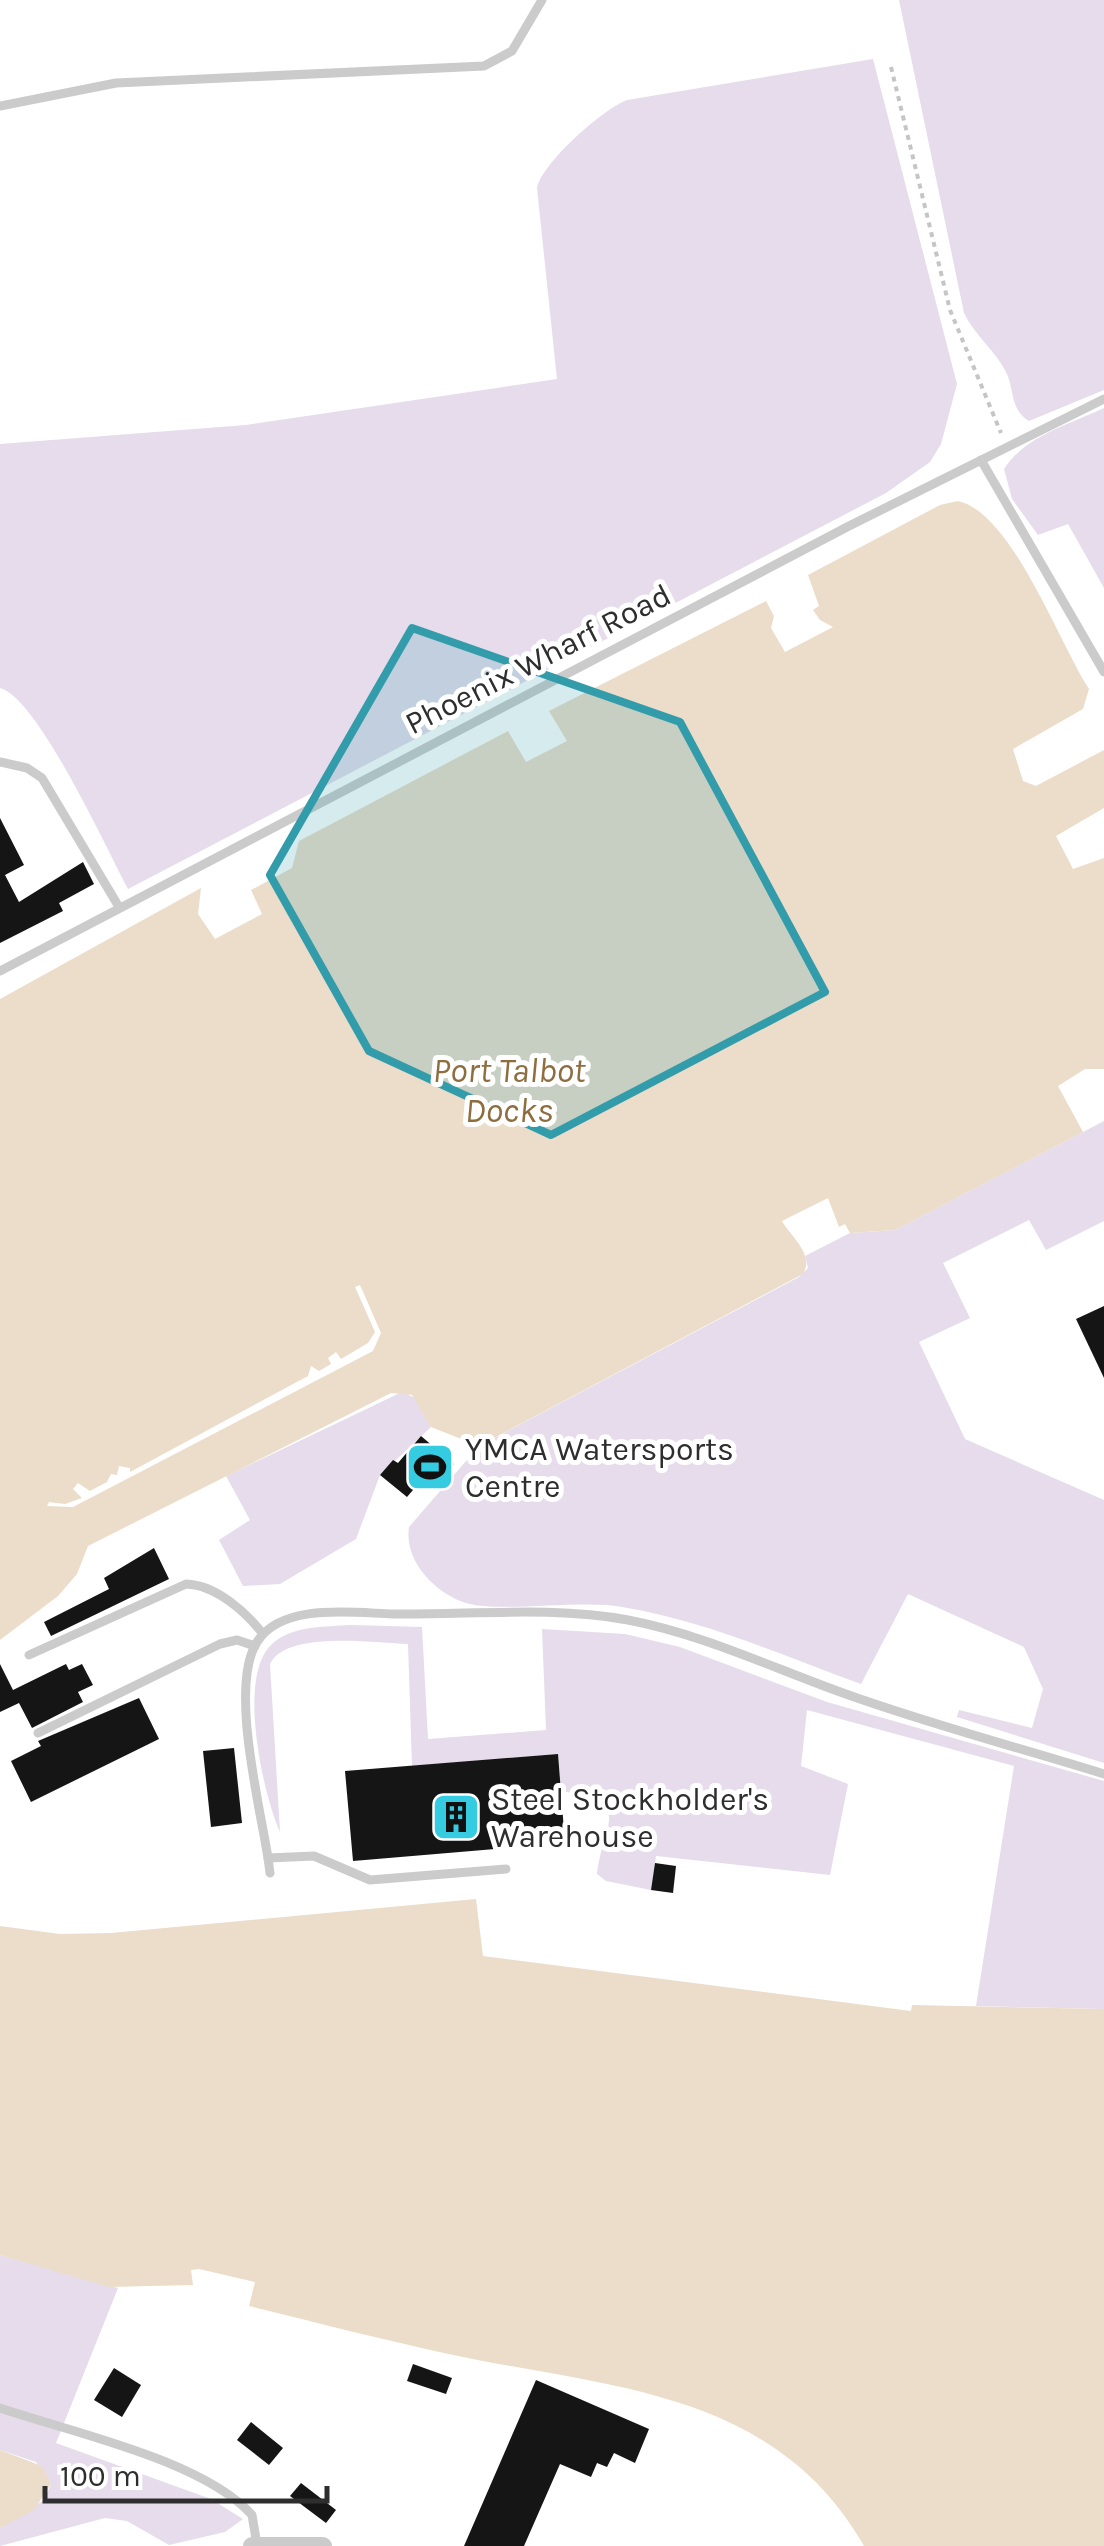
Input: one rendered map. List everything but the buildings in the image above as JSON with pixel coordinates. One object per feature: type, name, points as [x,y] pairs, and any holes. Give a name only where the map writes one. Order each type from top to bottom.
[{"type":"street","points":[[255,2546],[323,2546]]},
{"type":"lane","points":[[0,106],[116,83],[484,66],[512,51],[542,0]]},
{"type":"lane","name":"Phoenix Wharf Road","points":[[0,971],[1104,399]]},
{"type":"lane","points":[[981,460],[1104,672]]},
{"type":"lane","points":[[0,762],[26,768],[42,778],[119,906]]},
{"type":"lane","points":[[29,1655],[186,1584],[203,1586],[222,1597],[263,1634]]},
{"type":"lane","points":[[270,1874],[246,1702],[246,1676],[263,1634],[290,1620],[324,1614],[544,1614],[630,1620],[710,1644],[847,1695],[1104,1774]]},
{"type":"lane","points":[[38,1733],[220,1644],[237,1640],[255,1646]]},
{"type":"lane","points":[[268,1858],[314,1856],[370,1880],[506,1869]]},
{"type":"lane","points":[[0,2408],[118,2446],[221,2490],[252,2515],[255,2546]]},
{"type":"path","points":[[891,67],[950,310],[1008,447]]},
{"type":"highlighted area","points":[[412,628],[680,722],[825,992],[551,1135],[369,1051],[270,875]]},
{"type":"shaded area","points":[[899,0],[1104,0],[1104,390],[1029,421],[1015,405],[1001,364],[964,313]]},
{"type":"shaded area","points":[[873,59],[957,384],[941,444],[930,462],[886,493],[128,889],[52,746],[16,698],[0,688],[0,444],[246,425],[557,379],[537,188],[562,151],[604,114],[627,100]]},
{"type":"shaded area","points":[[1104,408],[1104,588],[1068,524],[1038,535],[1012,499],[1004,469],[1036,439]]},
{"type":"shaded area","points":[[1104,1121],[1104,1221],[1046,1250],[1029,1220],[943,1263],[970,1318],[919,1342],[965,1439],[1104,1500],[1104,1763],[957,1717],[959,1710],[1032,1728],[1043,1689],[1024,1647],[908,1594],[861,1684],[743,1640],[653,1613],[604,1605],[495,1607],[463,1602],[441,1590],[423,1573],[411,1551],[409,1527],[479,1446],[799,1277],[808,1268],[805,1256],[850,1233],[895,1230]]},
{"type":"shaded area","points":[[402,1392],[415,1398],[431,1427],[380,1475],[356,1539],[280,1584],[243,1586],[219,1540],[250,1520],[226,1476]]},
{"type":"shaded area","points":[[422,1627],[428,1739],[546,1730],[542,1629],[625,1634],[680,1647],[827,1702],[1104,1781],[1104,2009],[976,2006],[1014,1766],[807,1710],[801,1766],[848,1784],[830,1875],[656,1856],[651,1890],[606,1881],[597,1874],[609,1818],[599,1802],[561,1791],[558,1754],[412,1766],[408,1644],[333,1641],[294,1646],[279,1653],[270,1664],[280,1832],[256,1737],[254,1709],[261,1661],[271,1645],[288,1634],[309,1628]]},
{"type":"shaded area","points":[[0,2255],[118,2288],[56,2443],[211,2499],[243,2519],[225,2532],[169,2545],[127,2521],[105,2518],[0,2546],[0,2528],[44,2500],[51,2484],[36,2462],[0,2450]]},
{"type":"water","name":"Port Talbot Docks","points":[[958,501],[978,511],[1015,554],[1089,689],[1083,709],[1013,749],[1023,781],[1036,786],[1104,750],[1104,808],[1056,836],[1073,869],[1104,858],[1104,1069],[1085,1069],[1058,1086],[1083,1132],[895,1230],[850,1233],[845,1224],[839,1227],[828,1198],[782,1221],[804,1252],[803,1274],[479,1446],[431,1427],[412,1395],[391,1393],[88,1546],[77,1574],[58,1596],[0,1640],[0,999],[201,888],[198,914],[215,939],[262,914],[251,890],[292,868],[299,841],[508,731],[526,762],[567,741],[549,711],[766,601],[774,616],[771,628],[785,652],[833,627],[820,620],[813,610],[819,606],[808,575],[940,505]]},
{"type":"water","points":[[476,1899],[483,1956],[911,2011],[912,2005],[1104,2009],[1104,2546],[864,2546],[828,2495],[785,2455],[737,2426],[685,2405],[630,2389],[458,2356],[249,2306],[255,2282],[199,2269],[191,2270],[193,2285],[109,2287],[0,2255],[0,1926],[60,1934],[111,1933]]},
{"type":"water","points":[[0,2450],[42,2466],[51,2484],[34,2510],[0,2528]]},
{"type":"pier","points":[[360,1285],[381,1333],[373,1351],[73,1507],[47,1506],[49,1502],[65,1504],[82,1498],[73,1489],[78,1483],[90,1491],[107,1482],[111,1474],[117,1475],[119,1466],[130,1468],[130,1472],[308,1376],[311,1366],[319,1371],[331,1364],[328,1358],[336,1352],[341,1359],[368,1343],[375,1332],[355,1287]]},
{"type":"place","name":"YMCA Watersports Centre","points":[[430,1467]]},
{"type":"place","name":"Steel Stockholder's Warehouse","points":[[456,1817]]}]
